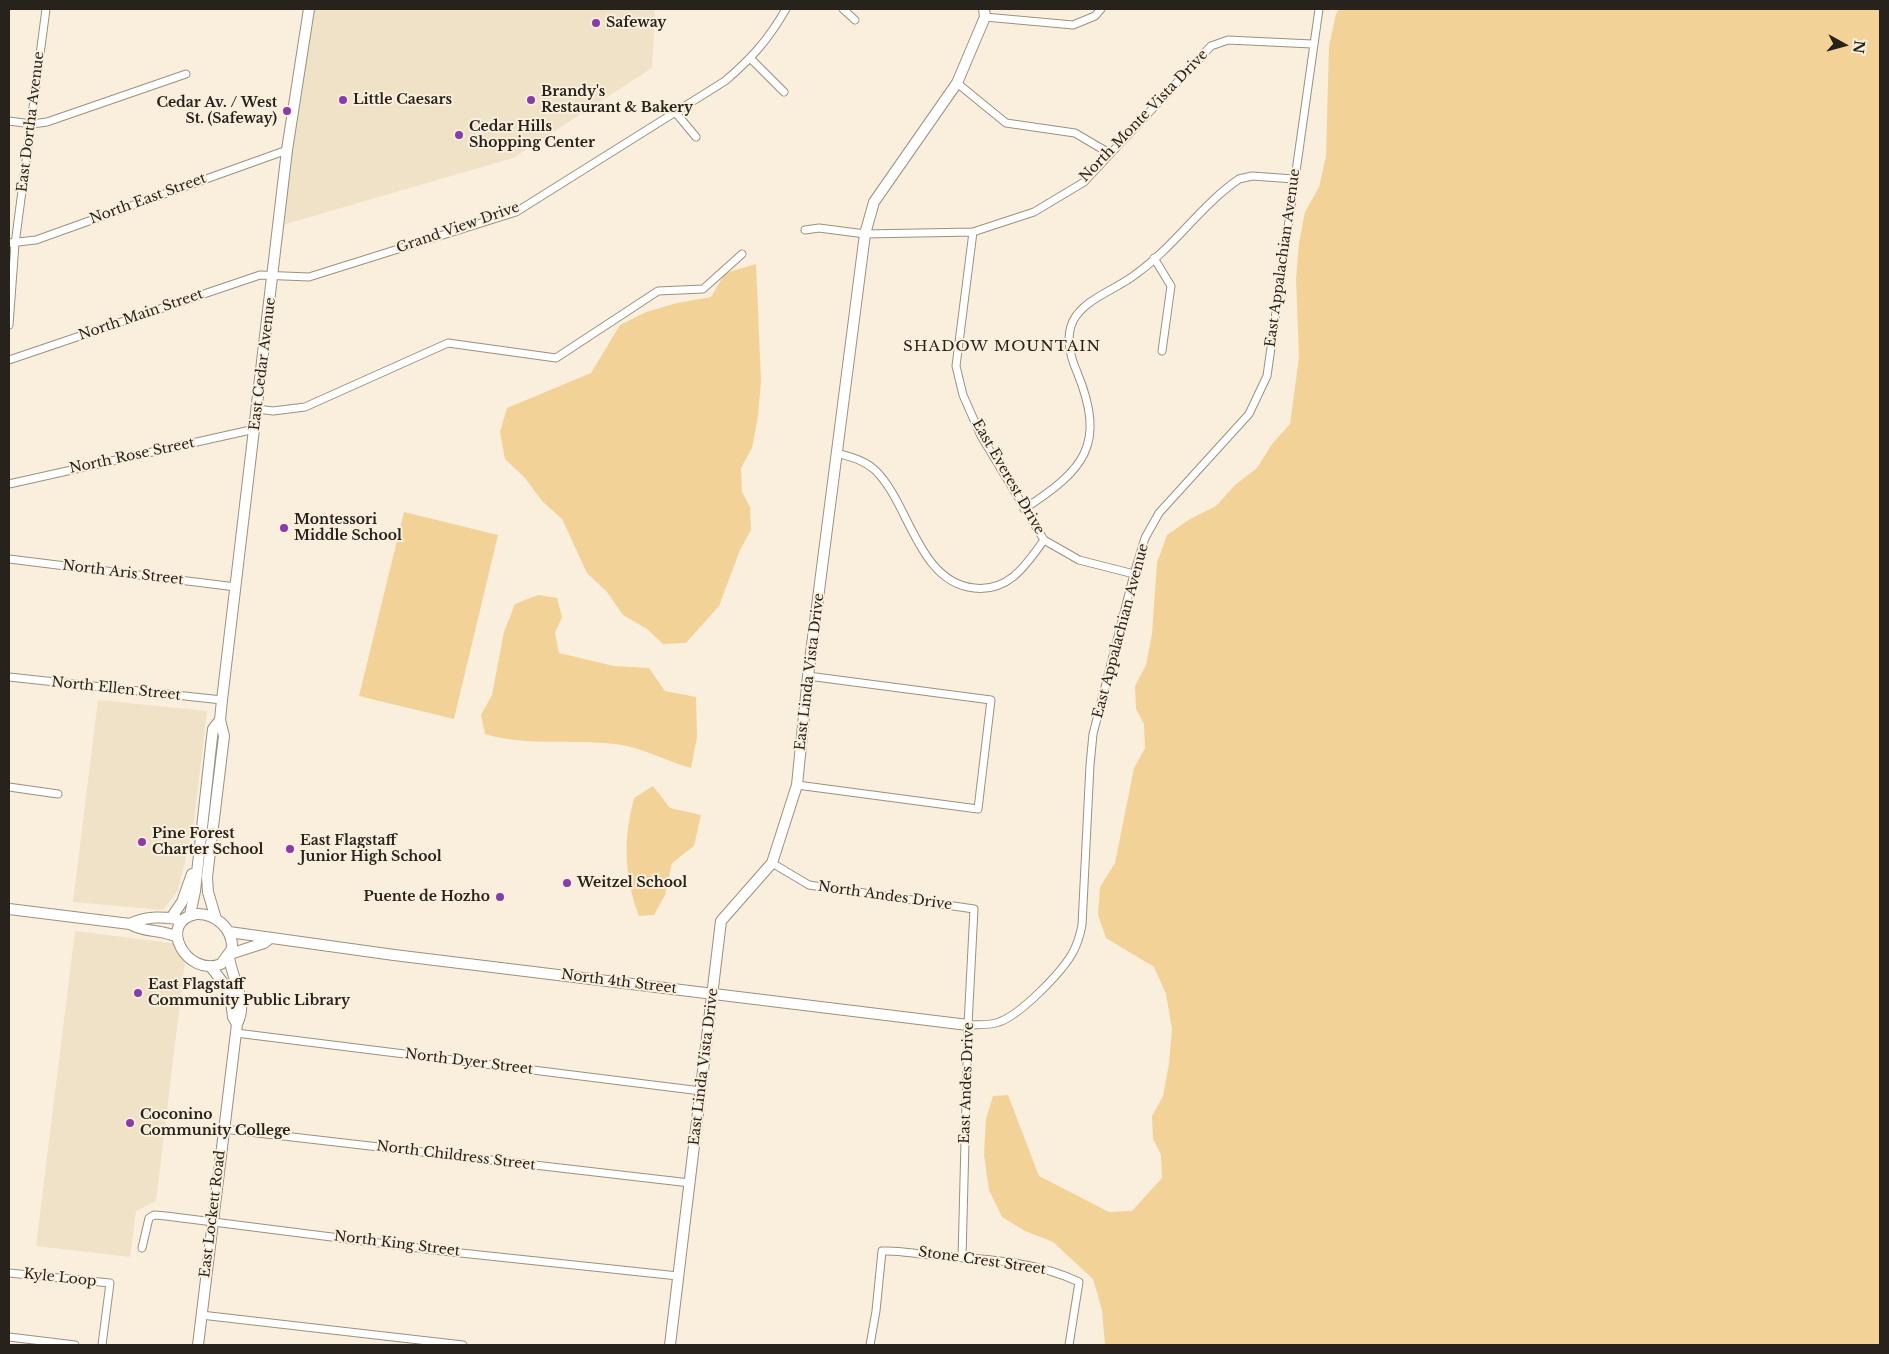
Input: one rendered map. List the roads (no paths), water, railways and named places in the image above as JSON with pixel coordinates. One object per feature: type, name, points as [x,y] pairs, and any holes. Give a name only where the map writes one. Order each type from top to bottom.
[{"type":"street","name":"East Dortha Avenue","points":[[9,325],[12,243],[32,124],[46,9]]},
{"type":"street","name":"East Cedar Avenue","points":[[216,919],[208,892],[207,877],[224,736],[220,720],[222,700],[274,276],[287,150],[309,9]]},
{"type":"street","name":"Grand View Drive","points":[[274,276],[309,277],[326,273],[516,212],[725,81],[751,59],[769,38],[786,9]]},
{"type":"street","points":[[843,9],[855,20]]},
{"type":"street","points":[[985,13],[1074,25],[1095,16],[1101,9]]},
{"type":"street","name":"East Appalachian Avenue","points":[[968,1024],[997,1023],[1013,1016],[1057,972],[1078,943],[1082,925],[1090,765],[1094,734],[1134,574],[1145,538],[1159,513],[1249,414],[1260,396],[1267,376],[1312,44],[1319,9]]},
{"type":"street","name":"East Linda Vista Drive","points":[[670,1345],[721,921],[772,863],[796,785],[808,676],[865,234],[874,202],[957,83],[985,13]]},
{"type":"street","name":"North Monte Vista Drive","points":[[805,230],[819,228],[865,234],[973,232],[1034,212],[1084,182],[1109,153],[1211,46],[1228,40],[1312,44]]},
{"type":"street","points":[[751,59],[784,92]]},
{"type":"street","points":[[9,121],[32,124],[47,122],[186,74]]},
{"type":"street","points":[[957,83],[1006,123],[1075,133],[1109,153]]},
{"type":"street","points":[[676,113],[696,137]]},
{"type":"street","name":"North East Street","points":[[12,243],[36,240],[287,150]]},
{"type":"street","points":[[1024,509],[1058,487],[1071,474],[1089,440],[1089,407],[1071,359],[1068,340],[1073,322],[1083,308],[1120,286],[1154,258],[1239,179],[1252,176],[1294,179]]},
{"type":"street","name":"East Everest Drive","points":[[973,232],[956,366],[958,381],[981,436],[1044,540],[1079,560],[1134,574]]},
{"type":"street","points":[[257,409],[273,411],[305,407],[448,343],[556,358],[658,291],[703,289],[742,254]]},
{"type":"street","points":[[1154,258],[1171,286],[1162,352]]},
{"type":"street","name":"North Main Street","points":[[9,360],[260,275],[274,276]]},
{"type":"street","name":"North Rose Street","points":[[9,484],[255,429]]},
{"type":"street","points":[[837,453],[856,458],[876,471],[890,490],[933,565],[944,578],[981,589],[1003,584],[1024,568],[1044,540]]},
{"type":"street","name":"North Aris Street","points":[[9,559],[236,587]]},
{"type":"street","points":[[796,785],[978,809],[992,700],[808,676]]},
{"type":"street","name":"North Ellen Street","points":[[9,677],[222,700]]},
{"type":"street","name":"East Cedar Avenue","points":[[187,917],[195,891],[196,864],[213,729],[220,720]]},
{"type":"street","points":[[9,787],[58,794]]},
{"type":"street","name":"North Andes Drive","points":[[772,863],[809,885],[974,909]]},
{"type":"street","points":[[171,918],[182,902],[196,864]]},
{"type":"street","points":[[9,909],[130,924],[140,930],[161,931],[177,937]]},
{"type":"street","name":"East Andes Drive","points":[[962,1258],[968,1024],[974,909]]},
{"type":"street","points":[[130,924],[140,918],[171,918],[207,914],[216,919],[229,932],[232,944],[230,955]]},
{"type":"street","points":[[187,917],[178,929],[177,937],[180,948],[189,958],[201,965],[211,967],[221,964],[230,955],[264,943],[269,939]]},
{"type":"street","name":"North 4th Street","points":[[229,932],[263,936],[269,939],[968,1024]]},
{"type":"street","name":"East Lockett Road","points":[[198,1345],[223,1129],[237,1029],[241,1017],[241,998],[230,955]]},
{"type":"street","name":"East Lockett Road","points":[[211,967],[230,992],[233,1017],[237,1029]]},
{"type":"street","name":"North Dyer Street","points":[[237,1029],[701,1091]]},
{"type":"street","name":"North Childress Street","points":[[223,1129],[690,1183]]},
{"type":"street","name":"North King Street","points":[[142,1248],[149,1218],[154,1215],[212,1220],[442,1251],[678,1276]]},
{"type":"street","name":"Stone Crest Street","points":[[870,1345],[876,1310],[882,1251],[902,1250],[926,1255],[1018,1263],[1060,1273],[1079,1282],[1069,1345]]},
{"type":"street","name":"Kyle Loop","points":[[9,1273],[110,1283],[102,1345]]},
{"type":"street","points":[[201,1315],[463,1345]]},
{"type":"street","points":[[9,1337],[75,1345]]},
{"type":"place","name":"Safeway","points":[[596,23]]},
{"type":"place","name":"Little Caesars","points":[[343,100]]},
{"type":"place","name":"Brandy's Restaurant & Bakery","points":[[531,100]]},
{"type":"place","name":"Cedar Av. / West St. (Safeway)","points":[[287,111]]},
{"type":"place","name":"Cedar Hills Shopping Center","points":[[459,135]]},
{"type":"place","name":"Montessori Middle School","points":[[284,528]]},
{"type":"place","name":"Pine Forest Charter School","points":[[142,842]]},
{"type":"place","name":"East Flagstaff Junior High School","points":[[290,849]]},
{"type":"place","name":"Weitzel School","points":[[567,883]]},
{"type":"place","name":"Puente de Hozho","points":[[500,897]]},
{"type":"place","name":"East Flagstaff Community Public Library","points":[[138,993]]},
{"type":"place","name":"Coconino Community College","points":[[130,1123]]},
{"type":"district","name":"SHADOW MOUNTAIN","points":[[1002,347]]}]
